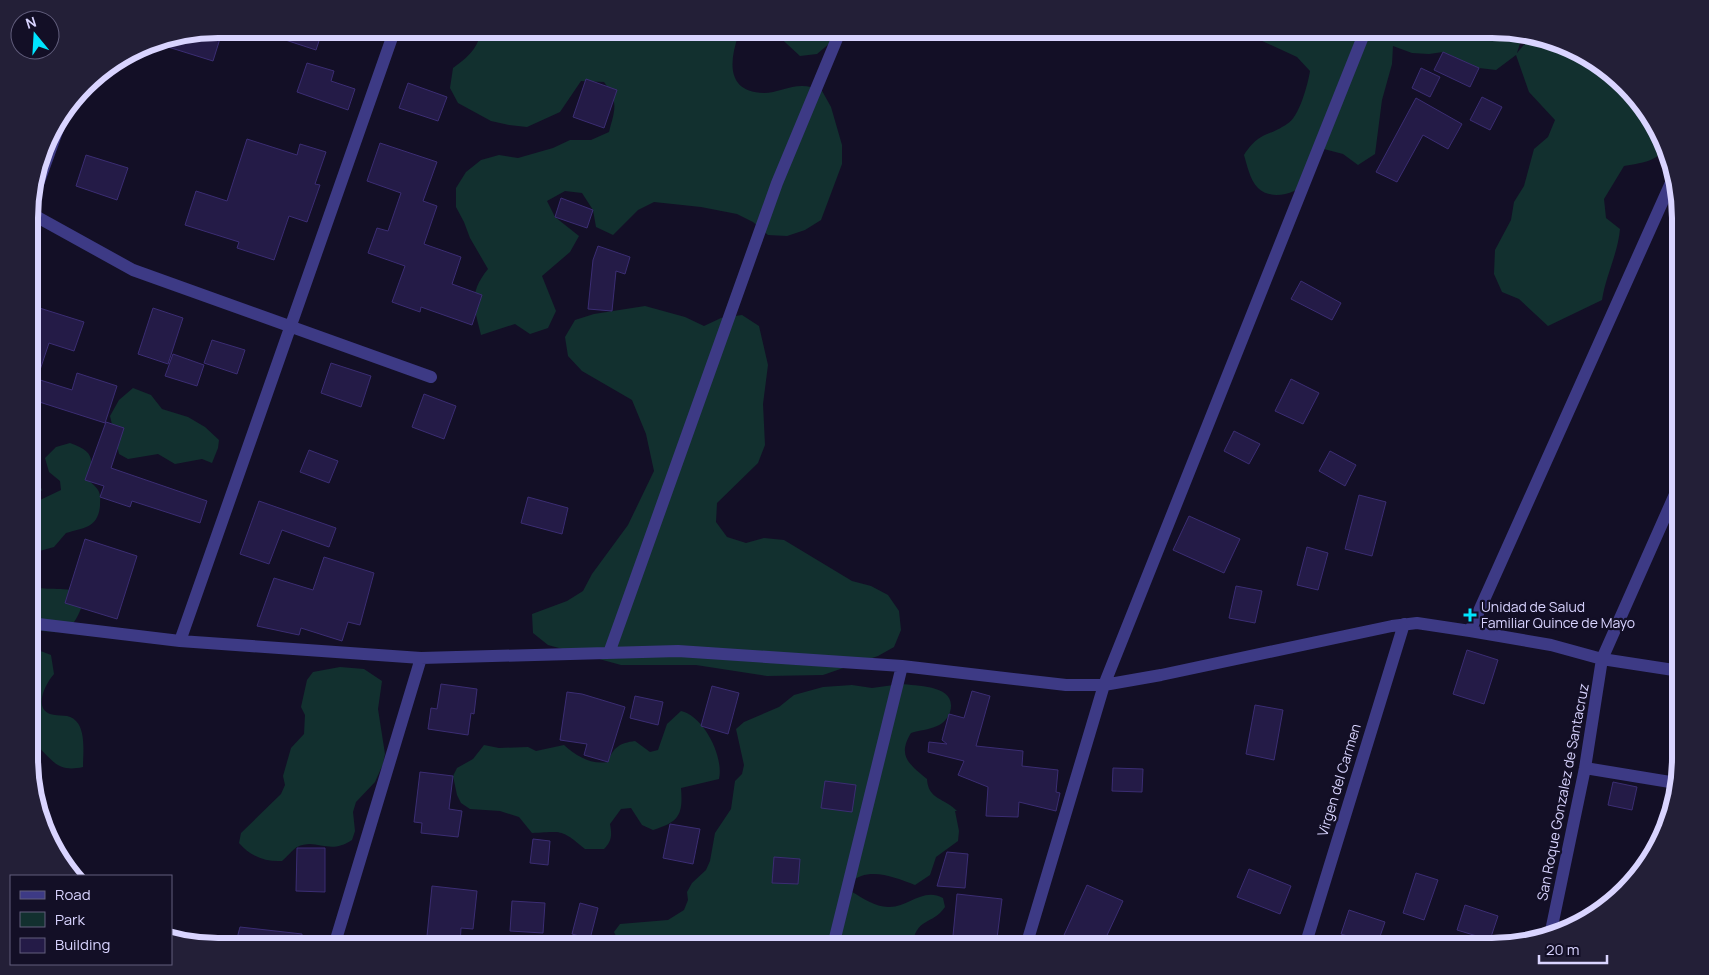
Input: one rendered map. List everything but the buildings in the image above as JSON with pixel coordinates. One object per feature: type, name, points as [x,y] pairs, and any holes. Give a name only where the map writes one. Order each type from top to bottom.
[{"type":"street","points":[[180,641],[392,38]]},
{"type":"street","points":[[609,653],[777,183],[837,38]]},
{"type":"street","points":[[1028,938],[1104,685],[1362,38]]},
{"type":"street","points":[[1470,631],[1669,187]]},
{"type":"street","points":[[38,217],[133,270],[432,377]]},
{"type":"street","name":"San Roque Gonzalez de Santacruz","points":[[1553,927],[1585,768],[1602,658],[1672,501]]},
{"type":"street","points":[[38,624],[180,641],[421,658],[678,651],[902,666],[1066,685],[1104,685],[1161,676],[1404,624],[1418,623],[1551,645],[1602,658],[1672,670]]},
{"type":"street","name":"Virgen del Carmen","points":[[1307,938],[1404,624]]},
{"type":"street","points":[[336,938],[421,658]]},
{"type":"street","points":[[835,938],[902,666]]},
{"type":"street","points":[[1585,768],[1670,782]]},
{"type":"green space","points":[[479,38],[737,38],[733,56],[733,66],[737,82],[743,87],[764,93],[797,86],[821,89],[831,107],[842,145],[842,164],[821,220],[805,230],[787,236],[768,235],[753,222],[737,214],[701,207],[654,202],[638,210],[613,235],[596,227],[593,210],[582,193],[565,191],[547,201],[555,217],[579,236],[570,252],[542,276],[556,311],[548,328],[530,334],[515,324],[481,335],[474,300],[477,286],[488,269],[470,238],[456,207],[456,188],[466,172],[481,160],[499,155],[518,158],[553,148],[570,140],[591,140],[609,132],[613,117],[614,101],[604,82],[581,81],[560,112],[527,127],[491,121],[458,103],[450,88],[453,68],[472,51]]},
{"type":"green space","points":[[781,38],[831,38],[830,43],[817,54],[800,56]]},
{"type":"green space","points":[[1256,38],[1515,39],[1521,40],[1517,53],[1527,41],[1549,47],[1582,62],[1610,82],[1641,117],[1660,154],[1642,163],[1624,166],[1604,199],[1606,218],[1620,229],[1617,247],[1602,300],[1548,326],[1519,299],[1502,292],[1494,274],[1495,250],[1511,220],[1514,202],[1524,186],[1534,149],[1548,137],[1555,120],[1529,92],[1516,55],[1496,70],[1479,68],[1443,52],[1429,54],[1412,53],[1393,46],[1392,64],[1382,100],[1375,154],[1358,165],[1343,154],[1324,149],[1315,170],[1303,186],[1284,194],[1270,194],[1263,192],[1255,185],[1244,155],[1259,138],[1291,121],[1299,108],[1310,71],[1297,57]]},
{"type":"green space","points":[[645,306],[685,317],[704,326],[721,318],[742,315],[759,326],[768,365],[763,404],[765,445],[758,463],[717,503],[716,522],[727,537],[746,543],[764,538],[784,540],[852,581],[871,586],[888,595],[899,611],[901,630],[894,647],[878,656],[823,675],[767,676],[696,665],[621,665],[548,645],[533,633],[532,614],[567,601],[583,591],[592,574],[628,525],[654,471],[646,434],[632,400],[582,371],[568,356],[565,337],[575,320],[594,314]]},
{"type":"green space","points":[[133,388],[151,395],[162,409],[188,417],[205,427],[219,440],[212,463],[202,459],[175,464],[158,454],[128,459],[119,454],[110,416],[119,400]]},
{"type":"green space","points":[[70,443],[83,449],[90,455],[91,464],[88,478],[100,494],[99,513],[89,526],[66,533],[54,547],[38,551],[38,498],[40,500],[61,490],[60,481],[49,472],[45,458],[56,447]]},
{"type":"green space","points":[[38,484],[40,485],[42,490],[38,495]]},
{"type":"green space","points":[[38,588],[76,591],[82,606],[73,624],[68,629],[62,631],[38,630]]},
{"type":"green space","points":[[38,650],[51,655],[54,674],[45,689],[42,706],[50,714],[67,716],[76,721],[81,731],[83,743],[83,767],[65,768],[53,762],[38,747]]},
{"type":"green space","points":[[340,667],[364,669],[382,681],[378,709],[385,754],[375,782],[356,802],[353,812],[355,831],[352,840],[329,847],[304,844],[295,848],[282,861],[258,857],[239,843],[241,833],[281,794],[285,785],[283,776],[291,748],[304,734],[305,715],[301,707],[307,680],[313,672]]},
{"type":"green space","points":[[901,684],[935,689],[948,697],[951,703],[950,712],[945,720],[931,728],[911,733],[905,748],[905,754],[910,764],[927,779],[930,791],[957,811],[955,811],[959,831],[958,841],[936,857],[930,875],[915,885],[890,876],[873,874],[857,878],[850,883],[852,892],[869,902],[883,907],[896,906],[922,896],[935,895],[943,898],[945,907],[940,913],[920,926],[914,938],[617,938],[614,932],[620,924],[668,920],[684,910],[688,900],[687,892],[692,883],[706,870],[710,861],[715,833],[731,809],[735,781],[742,774],[744,765],[736,729],[744,722],[779,707],[794,695],[823,687],[852,685],[872,688]]},
{"type":"green space","points":[[681,711],[689,714],[697,721],[710,739],[718,760],[719,779],[681,788],[681,804],[678,816],[669,824],[653,830],[642,825],[631,808],[621,809],[610,824],[611,838],[604,849],[585,849],[565,834],[555,832],[532,833],[519,817],[500,811],[470,809],[461,803],[457,795],[453,776],[457,768],[473,759],[484,745],[499,748],[528,747],[536,751],[564,745],[584,759],[602,763],[608,762],[615,749],[630,742],[635,741],[650,752],[658,750],[667,724]]},
{"type":"place","name":"Unidad de Salud Familiar Quince de Mayo","points":[[1470,615]]}]
